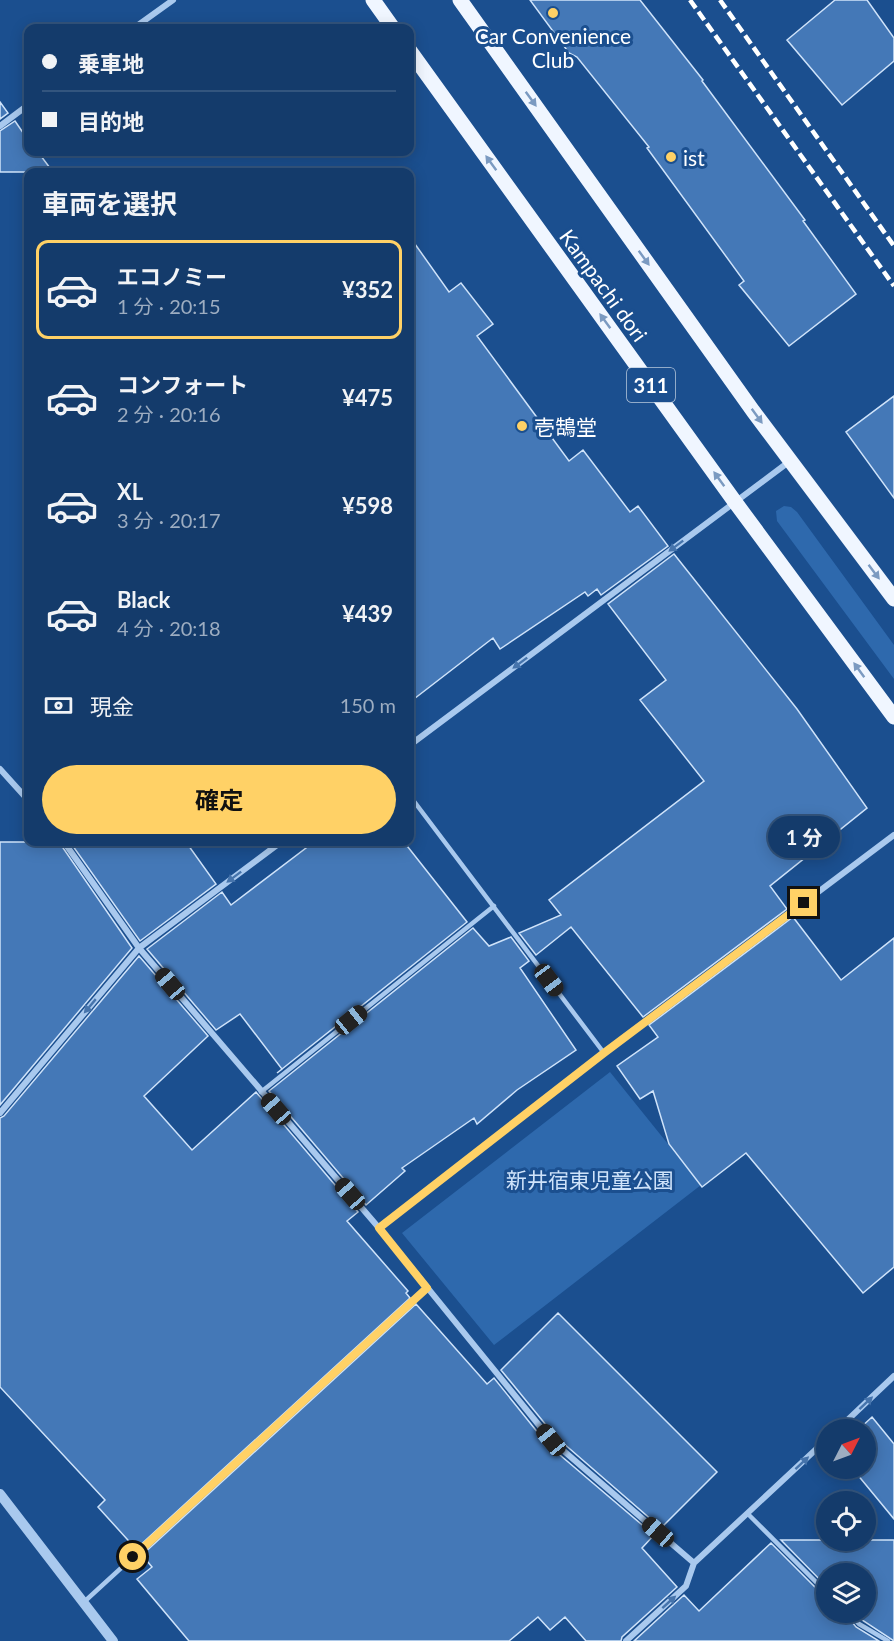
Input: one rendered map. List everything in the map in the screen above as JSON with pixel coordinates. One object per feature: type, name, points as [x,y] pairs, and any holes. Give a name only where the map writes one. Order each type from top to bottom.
[{"type":"main road","points":[[373,0],[390,24]]},
{"type":"main road","points":[[460,0],[790,460],[894,599]]},
{"type":"main road","name":"Kampachi dori","points":[[414,57],[735,502],[894,717]]},
{"type":"street","points":[[140,24],[173,0]]},
{"type":"street","points":[[1,123],[24,108]]},
{"type":"street","points":[[414,742],[790,460]]},
{"type":"street","points":[[0,769],[24,796]]},
{"type":"street","points":[[379,1228],[604,1053],[894,835]]},
{"type":"street","points":[[67,846],[139,948],[379,1228],[551,1440],[694,1563]]},
{"type":"street","points":[[0,1113],[139,948],[276,846]]},
{"type":"street","points":[[849,1419],[894,1376]]},
{"type":"street","points":[[626,1641],[686,1586],[694,1563],[816,1449]]},
{"type":"street","points":[[0,1494],[113,1641]]},
{"type":"lane","points":[[414,801],[604,1053]]},
{"type":"lane","points":[[261,1092],[494,906]]},
{"type":"lane","points":[[83,1602],[427,1288]]},
{"type":"lane","points":[[748,1514],[816,1582]]},
{"type":"lane","points":[[858,1623],[888,1641]]},
{"type":"green space","points":[[784,506],[791,507],[797,512],[894,645],[894,679],[777,521],[776,511]]},
{"type":"green space","name":"新井宿東児童公園","points":[[610,1072],[701,1185],[494,1345],[402,1233]]},
{"type":"building","points":[[530,0],[640,0],[703,80],[856,294],[789,346],[739,285],[744,281],[647,148],[649,147],[577,57],[569,53]]},
{"type":"building","points":[[835,0],[867,0],[894,38],[894,61],[842,105],[787,40]]},
{"type":"building","points":[[0,102],[8,113],[0,119]]},
{"type":"building","points":[[15,121],[24,134],[24,156],[41,156],[50,168],[24,168],[24,172],[0,172],[0,131]]},
{"type":"building","points":[[414,243],[449,292],[461,283],[493,324],[477,336],[569,461],[583,450],[630,512],[638,506],[668,546],[601,595],[597,589],[588,596],[585,592],[500,649],[493,638],[414,699]]},
{"type":"building","points":[[894,396],[894,498],[846,432]]},
{"type":"building","points":[[674,554],[797,709],[867,808],[770,886],[787,909],[643,1017],[571,927],[536,955],[519,933],[561,915],[549,900],[704,781],[640,700],[666,680],[608,604]]},
{"type":"building","points":[[0,842],[24,842],[24,846],[62,846],[132,948],[0,1105]]},
{"type":"building","points":[[73,846],[189,846],[216,884],[140,941]]},
{"type":"building","points":[[309,846],[407,846],[467,922],[277,1073],[282,1069],[240,1014],[216,1030],[147,949],[222,892],[231,905]]},
{"type":"building","points":[[793,917],[841,980],[894,938],[894,1267],[863,1293],[746,1153],[702,1187],[669,1144],[653,1091],[640,1099],[617,1066],[658,1037],[649,1025]]},
{"type":"building","points":[[473,928],[489,946],[511,937],[529,961],[520,968],[576,1050],[517,1090],[477,1124],[474,1118],[402,1168],[405,1171],[366,1205],[269,1091]]},
{"type":"building","points":[[139,956],[208,1036],[144,1096],[192,1150],[256,1092],[358,1212],[347,1221],[408,1291],[406,1293],[410,1298],[136,1549],[98,1507],[105,1500],[0,1387],[0,1118]]},
{"type":"building","points":[[416,1304],[487,1384],[494,1378],[547,1444],[654,1535],[642,1548],[677,1587],[622,1637],[621,1641],[586,1641],[565,1617],[550,1630],[538,1617],[509,1641],[189,1641],[137,1579],[152,1567],[142,1555]]},
{"type":"building","points":[[558,1313],[717,1472],[661,1528],[555,1436],[501,1370]]},
{"type":"building","points":[[876,1422],[894,1444],[894,1519],[876,1497],[876,1491],[871,1491],[861,1479],[876,1479]]},
{"type":"building","points":[[781,1540],[816,1540],[816,1551],[876,1551],[876,1540],[894,1540],[894,1641],[867,1623],[876,1623],[876,1563],[816,1563],[816,1576]]},
{"type":"building","points":[[771,1543],[816,1588],[816,1623],[853,1623],[879,1641],[634,1641],[684,1595],[699,1611]]},
{"type":"railway","points":[[690,0],[894,286]]},
{"type":"railway","points":[[720,0],[894,246]]},
{"type":"place","name":"Car Convenience Club","points":[[553,13]]},
{"type":"place","name":"ist","points":[[671,157]]},
{"type":"place","name":"壱鵠堂","points":[[522,426]]},
{"type":"route","points":[[133,1557],[427,1288],[379,1228],[604,1053],[804,903]]}]
